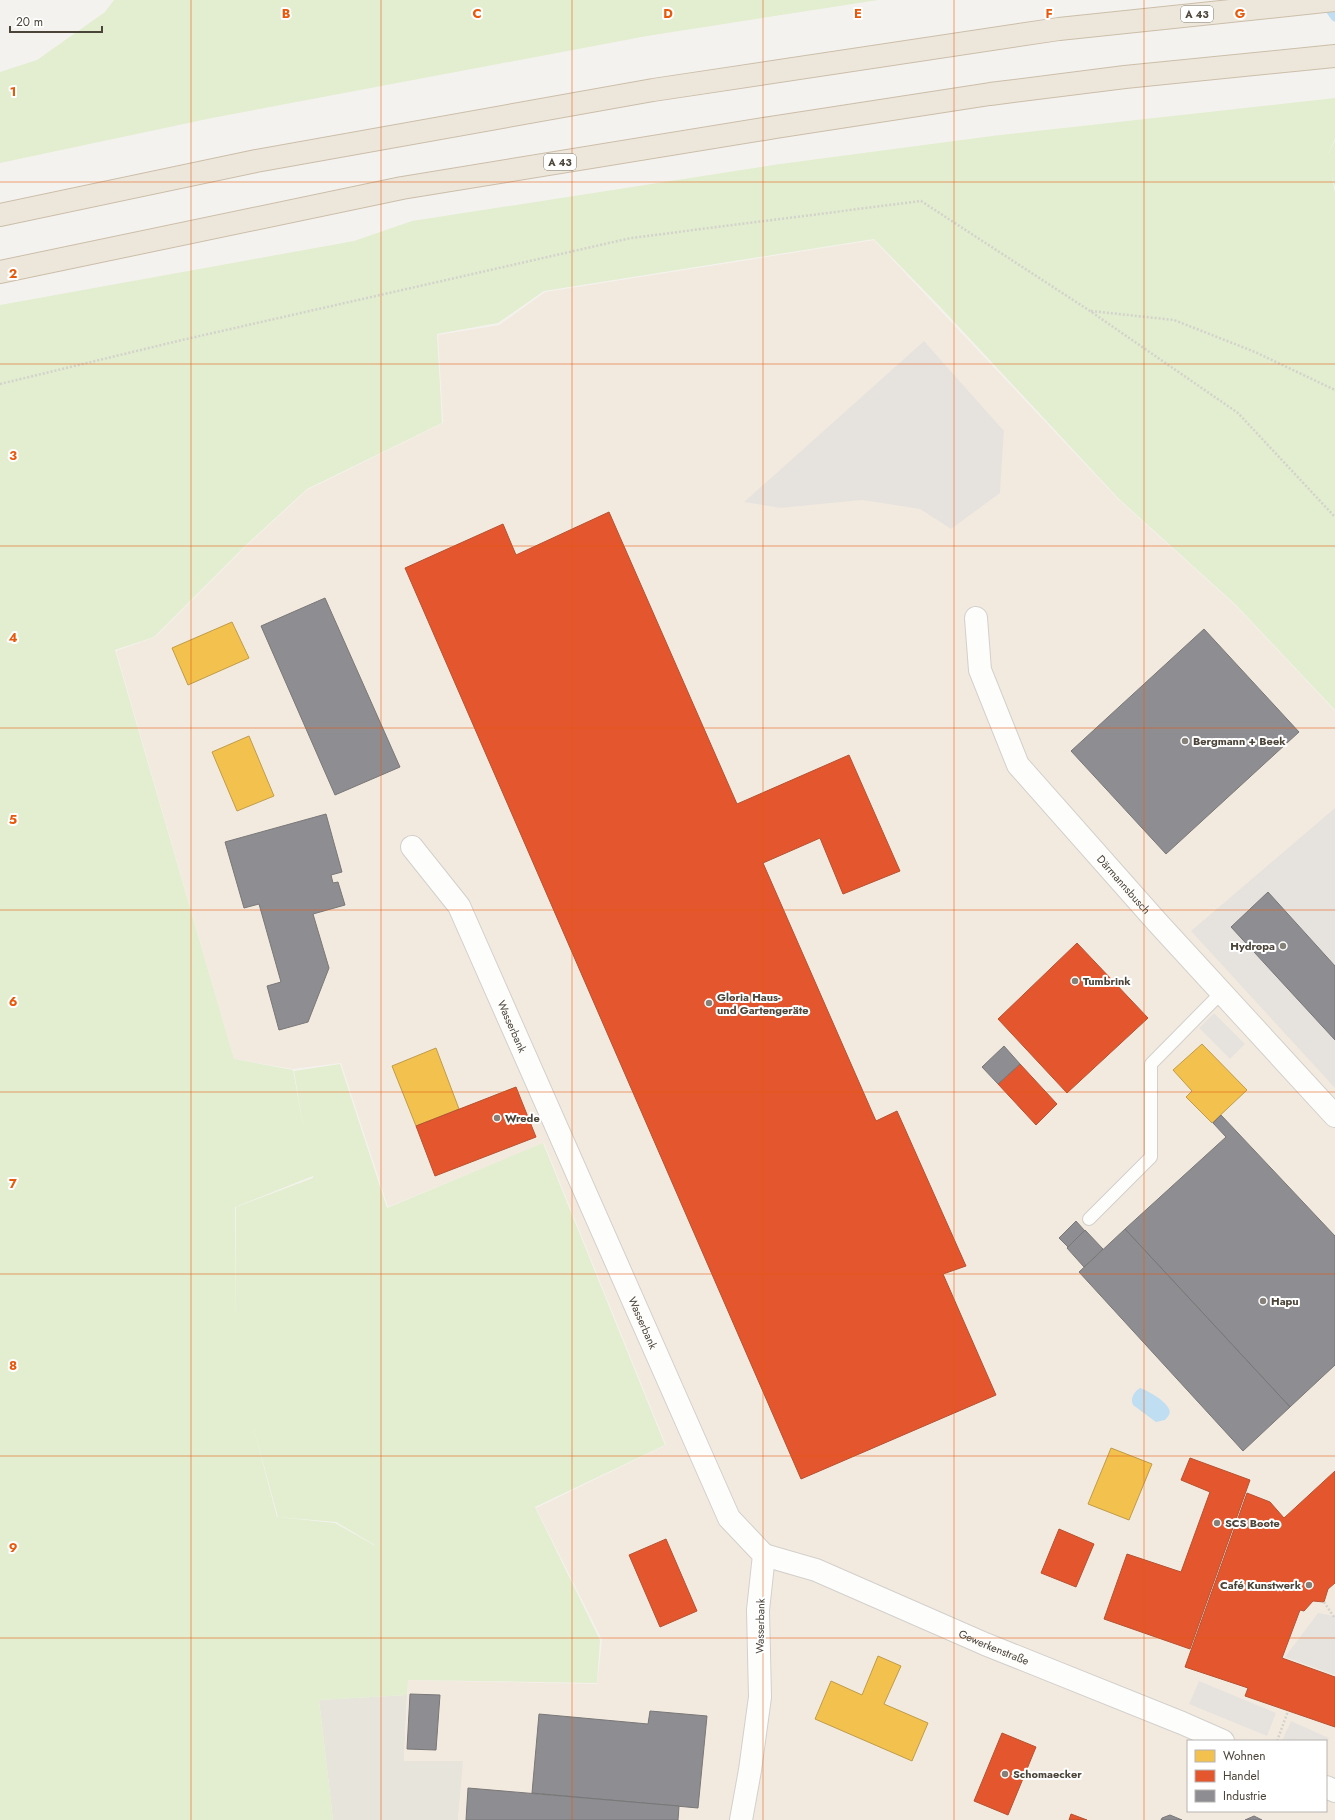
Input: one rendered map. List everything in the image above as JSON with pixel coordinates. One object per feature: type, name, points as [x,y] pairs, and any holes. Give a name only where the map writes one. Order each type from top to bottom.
[{"type":"highway","name":"A 43","points":[[0,215],[256,161],[653,90],[1059,29],[1335,0]]},
{"type":"highway","name":"A 43","points":[[0,272],[402,188],[791,124],[990,94],[1125,77],[1335,56]]},
{"type":"street","name":"Därmannsbusch","points":[[976,618],[980,670],[1018,765],[1162,928],[1335,1116]]},
{"type":"street","name":"Wasserbank","points":[[412,847],[459,906],[729,1518],[764,1555],[758,1610],[760,1697],[750,1770],[741,1820]]},
{"type":"street","name":"Gewerkenstraße","points":[[764,1555],[816,1570],[985,1644],[1175,1720],[1221,1740]]},
{"type":"lane","points":[[1089,1219],[1151,1156],[1152,1064],[1222,992]]},
{"type":"path","points":[[0,384],[182,340],[631,238],[921,201],[1090,311],[1238,413],[1335,517]]},
{"type":"path","points":[[1090,311],[1174,320],[1255,352],[1335,390]]},
{"type":"path","points":[[1324,1602],[1334,1617]]},
{"type":"path","points":[[1278,1740],[1288,1711]]},
{"type":"shaded area","points":[[874,240],[1118,499],[1235,605],[1335,711],[1335,1820],[458,1820],[463,1761],[404,1761],[408,1680],[597,1684],[602,1640],[536,1508],[666,1445],[544,1143],[388,1207],[341,1063],[293,1069],[234,1059],[116,651],[155,637],[246,546],[307,490],[443,423],[438,335],[499,325],[545,292]]},
{"type":"shaded area","points":[[924,341],[1004,431],[1000,493],[951,529],[920,509],[862,500],[780,508],[744,502]]},
{"type":"shaded area","points":[[1335,808],[1335,1088],[1191,931]]},
{"type":"shaded area","points":[[1214,1013],[1245,1044],[1230,1059],[1199,1028]]},
{"type":"shaded area","points":[[1318,1613],[1335,1616],[1335,1675],[1285,1657]]},
{"type":"shaded area","points":[[1199,1681],[1276,1713],[1267,1736],[1189,1704]]},
{"type":"shaded area","points":[[407,1695],[404,1761],[464,1761],[458,1820],[333,1820],[319,1700]]},
{"type":"shaded area","points":[[1291,1721],[1329,1738],[1327,1743],[1327,1740],[1282,1740]]},
{"type":"green space","points":[[114,0],[878,0],[647,36],[212,118],[0,163],[0,72],[37,60],[105,12]]},
{"type":"green space","points":[[1335,98],[1335,139],[1328,154],[1335,141],[1335,188],[1331,172],[1335,193],[1335,710],[1236,605],[1119,499],[944,311],[874,239],[544,291],[498,323],[437,334],[442,423],[307,489],[245,546],[154,637],[115,650],[234,1059],[293,1070],[304,1131],[294,1071],[340,1064],[387,1208],[543,1143],[665,1445],[535,1507],[600,1640],[597,1683],[408,1680],[407,1695],[319,1700],[333,1820],[0,1820],[0,305],[354,241],[412,221],[780,164],[992,136]],"holes":[[[313,1176],[313,1178],[236,1207],[235,1328],[235,1207]],[[252,1422],[278,1517],[336,1522],[375,1545],[335,1523],[277,1517]]]},
{"type":"water","points":[[1140,1388],[1156,1396],[1167,1406],[1170,1412],[1165,1420],[1156,1422],[1133,1405],[1133,1395]]},
{"type":"building: Wohnen","points":[[232,622],[249,658],[188,685],[172,648]]},
{"type":"building: Wohnen","points":[[249,736],[274,796],[237,811],[212,752]]},
{"type":"building: Wohnen","points":[[1202,1044],[1247,1090],[1212,1123],[1186,1097],[1192,1091],[1173,1070]]},
{"type":"building: Wohnen","points":[[436,1048],[459,1109],[416,1126],[392,1066]]},
{"type":"building: Wohnen","points":[[1111,1448],[1152,1464],[1129,1520],[1088,1504]]},
{"type":"building: Wohnen","points":[[878,1656],[901,1666],[884,1704],[928,1723],[912,1761],[815,1719],[831,1681],[862,1695]]},
{"type":"building: Handel","name":"Gloria Haus- und Gartengeräte","points":[[609,512],[737,804],[849,755],[900,871],[843,894],[820,838],[763,863],[876,1121],[897,1111],[966,1266],[943,1274],[996,1395],[801,1479],[405,568],[503,524],[516,555]]},
{"type":"building: Handel","name":"Tumbrink","points":[[1077,943],[1148,1018],[1067,1093],[998,1019]]},
{"type":"building: Handel","points":[[1020,1064],[1057,1104],[1036,1125],[998,1084]]},
{"type":"building: Handel","points":[[516,1087],[536,1137],[435,1176],[416,1126]]},
{"type":"building: Handel","name":"SCS Boote","points":[[1190,1458],[1250,1480],[1190,1649],[1104,1619],[1127,1554],[1181,1572],[1210,1492],[1181,1480]]},
{"type":"building: Handel","points":[[1335,1471],[1335,1583],[1328,1589],[1324,1602],[1313,1601],[1304,1611],[1300,1610],[1282,1658],[1335,1677],[1335,1727],[1245,1696],[1248,1688],[1185,1667],[1247,1493],[1270,1502],[1284,1518]]},
{"type":"building: Handel","points":[[1059,1529],[1094,1544],[1076,1587],[1041,1573]]},
{"type":"building: Handel","points":[[666,1539],[697,1611],[660,1627],[629,1555]]},
{"type":"building: Handel","name":"Schomaecker","points":[[1002,1733],[1036,1747],[1008,1815],[974,1801]]},
{"type":"building: Handel","points":[[1071,1814],[1087,1820],[1069,1820]]},
{"type":"building: Industrie","points":[[325,598],[400,767],[335,795],[261,626]]},
{"type":"building: Industrie","name":"Bergmann + Beek","points":[[1204,629],[1299,732],[1166,854],[1071,751]]},
{"type":"building: Industrie","points":[[326,814],[342,872],[331,875],[333,883],[338,882],[345,905],[313,914],[329,968],[308,1022],[279,1030],[267,986],[281,982],[259,904],[244,908],[225,842]]},
{"type":"building: Industrie","name":"Hydropa","points":[[1268,892],[1335,966],[1335,1040],[1231,927]]},
{"type":"building: Industrie","points":[[1004,1046],[1020,1064],[998,1084],[982,1067]]},
{"type":"building: Industrie","name":"Hapu","points":[[1221,1115],[1335,1236],[1335,1365],[1290,1407],[1125,1229],[1226,1137],[1213,1123]]},
{"type":"building: Industrie","points":[[1076,1221],[1085,1231],[1068,1247],[1059,1238]]},
{"type":"building: Industrie","points":[[1125,1229],[1290,1407],[1243,1451],[1079,1272]]},
{"type":"building: Industrie","points":[[1085,1230],[1103,1249],[1084,1267],[1067,1248]]},
{"type":"building: Industrie","points":[[410,1694],[440,1695],[436,1750],[407,1749]]},
{"type":"building: Industrie","points":[[650,1711],[707,1716],[698,1808],[532,1793],[539,1714],[648,1724]]},
{"type":"building: Industrie","points":[[468,1788],[679,1806],[678,1820],[466,1820]]},
{"type":"building: Industrie","points":[[1170,1815],[1182,1820],[1161,1820],[1162,1818]]},
{"type":"building: Industrie","points":[[1254,1816],[1262,1820],[1245,1820]]},
{"type":"waterway","points":[[1325,3],[1335,17]]},
{"type":"place","name":"Bergmann + Beek","points":[[1185,741]]},
{"type":"place","name":"Hydropa","points":[[1283,946]]},
{"type":"place","name":"Tumbrink","points":[[1075,981]]},
{"type":"place","name":"Gloria Haus- und Gartengeräte","points":[[709,1003]]},
{"type":"place","name":"Wrede","points":[[497,1118]]},
{"type":"place","name":"Hapu","points":[[1263,1301]]},
{"type":"place","name":"SCS Boote","points":[[1217,1523]]},
{"type":"place","name":"Café Kunstwerk","points":[[1309,1585]]},
{"type":"place","name":"Schomaecker","points":[[1005,1774]]}]
